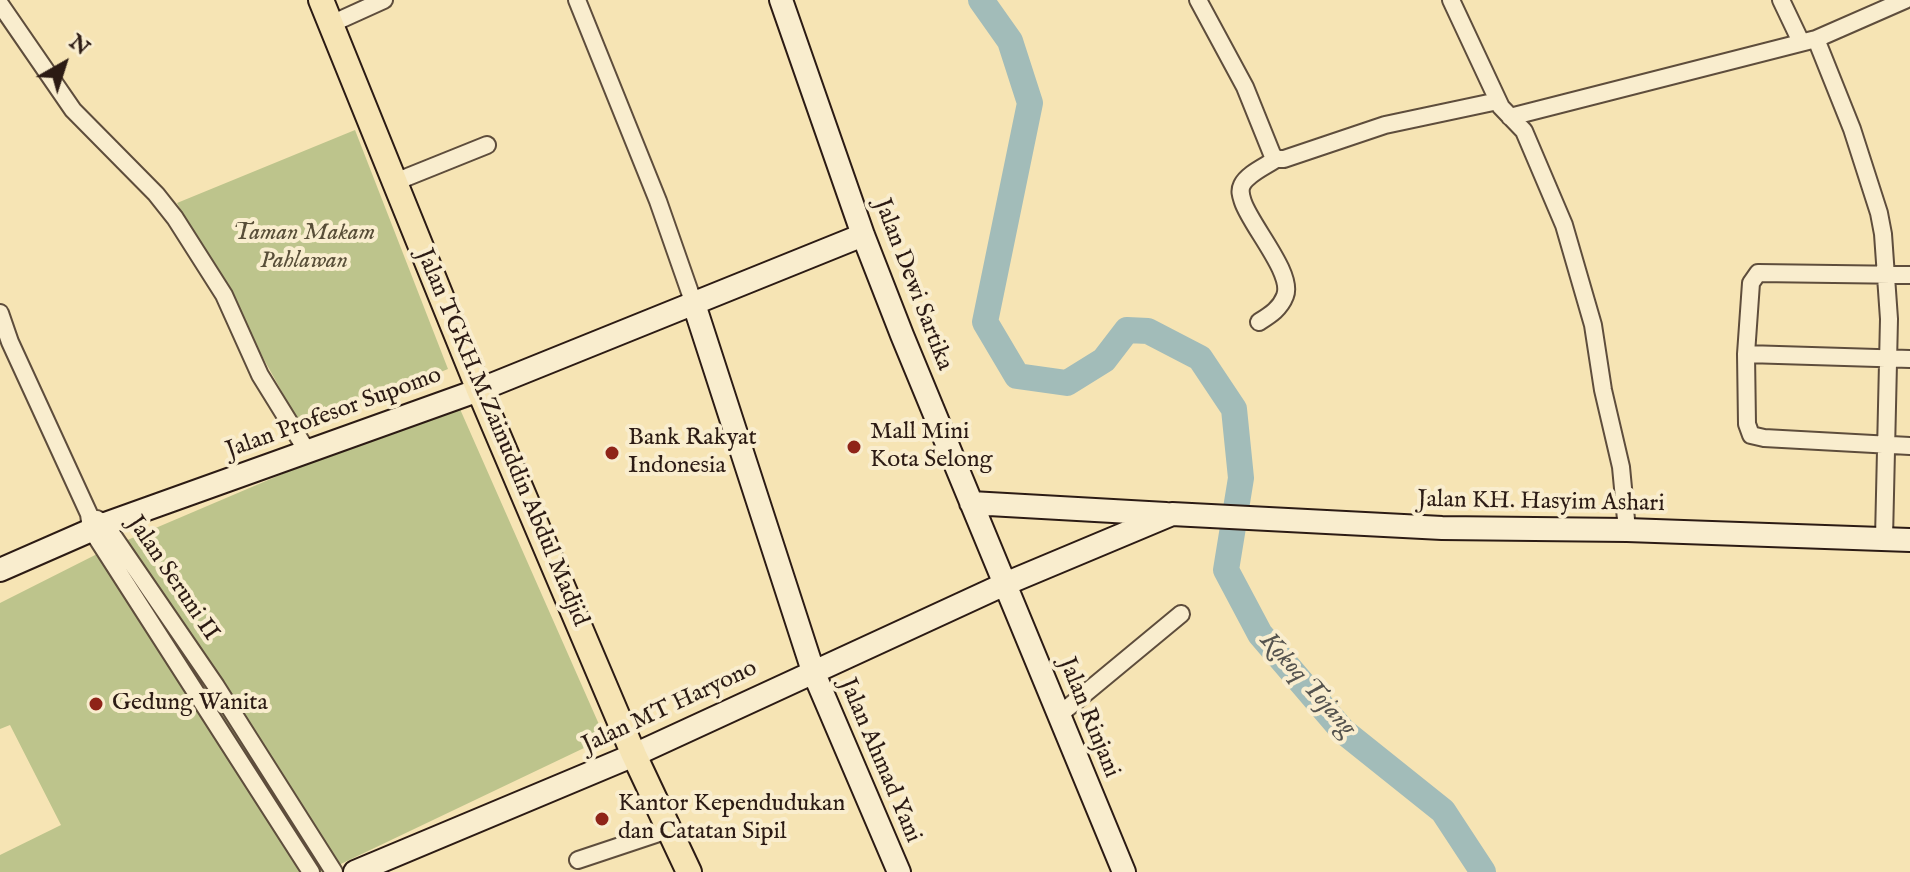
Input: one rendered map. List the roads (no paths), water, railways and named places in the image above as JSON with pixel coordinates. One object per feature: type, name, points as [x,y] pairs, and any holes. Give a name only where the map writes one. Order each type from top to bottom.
[{"type":"main road","name":"Jalan TGKH.M.Zainuddin Abdul Madjid","points":[[321,0],[479,390],[634,755],[689,872]]},
{"type":"street","points":[[331,24],[384,0]]},
{"type":"street","points":[[577,0],[658,201],[693,301]]},
{"type":"street","name":"Jalan Dewi Sartika","points":[[781,0],[863,235],[1005,584]]},
{"type":"street","points":[[1198,0],[1245,87],[1276,159]]},
{"type":"street","points":[[1451,0],[1498,101],[1524,131],[1564,225],[1585,290],[1621,467],[1627,530]]},
{"type":"street","points":[[1781,0],[1837,87],[1879,213],[1888,275],[1884,538]]},
{"type":"street","points":[[1510,117],[1809,40],[1905,0]]},
{"type":"street","points":[[0,4],[73,110],[150,188],[175,218],[224,295],[260,375],[307,451]]},
{"type":"street","points":[[1259,322],[1276,311],[1285,296],[1287,285],[1248,215],[1240,192],[1242,183],[1248,177],[1276,159],[1385,125],[1498,101]]},
{"type":"street","points":[[395,182],[487,145]]},
{"type":"street","name":"Jalan Profesor Supomo","points":[[0,570],[95,522],[479,390],[693,301],[863,235]]},
{"type":"street","points":[[1910,275],[1758,273],[1751,283],[1746,354],[1747,424],[1751,435],[1910,446]]},
{"type":"street","name":"Jalan Ahmad Yani","points":[[693,301],[813,671],[899,872]]},
{"type":"street","points":[[0,313],[10,342],[95,522]]},
{"type":"street","points":[[1746,354],[1910,359]]},
{"type":"street","name":"Jalan KH. Hasyim Ashari","points":[[971,503],[1442,528],[1627,530],[1910,540]]},
{"type":"street","name":"Jalan KH. Hasyim Ashari","points":[[1005,584],[1183,515]]},
{"type":"street","name":"Jalan Seruni II","points":[[95,522],[311,872]]},
{"type":"street","name":"Jalan Seruni II","points":[[95,522],[216,686],[334,872]]},
{"type":"street","name":"Jalan MT Haryono","points":[[355,872],[634,755],[1005,584]]},
{"type":"street","name":"Jalan Rinjani","points":[[1005,584],[1124,872]]},
{"type":"street","points":[[1059,715],[1181,614]]},
{"type":"street","points":[[578,860],[671,829]]},
{"type":"waterway","name":"Kokoq Tojang","points":[[981,0],[1010,41],[1030,103],[985,322],[1017,376],[1067,383],[1104,360],[1127,330],[1148,331],[1200,358],[1234,409],[1241,478],[1226,570],[1260,634],[1343,731],[1443,811],[1483,872]]},
{"type":"place","name":"Mall Mini Kota Selong","points":[[854,447]]},
{"type":"place","name":"Bank Rakyat Indonesia","points":[[612,453]]},
{"type":"place","name":"Gedung Wanita","points":[[96,704]]},
{"type":"place","name":"Kantor Kependudukan dan Catatan Sipil","points":[[602,819]]},
{"type":"park label","name":"Taman Makam Pahlawan","points":[[304,248]]}]
